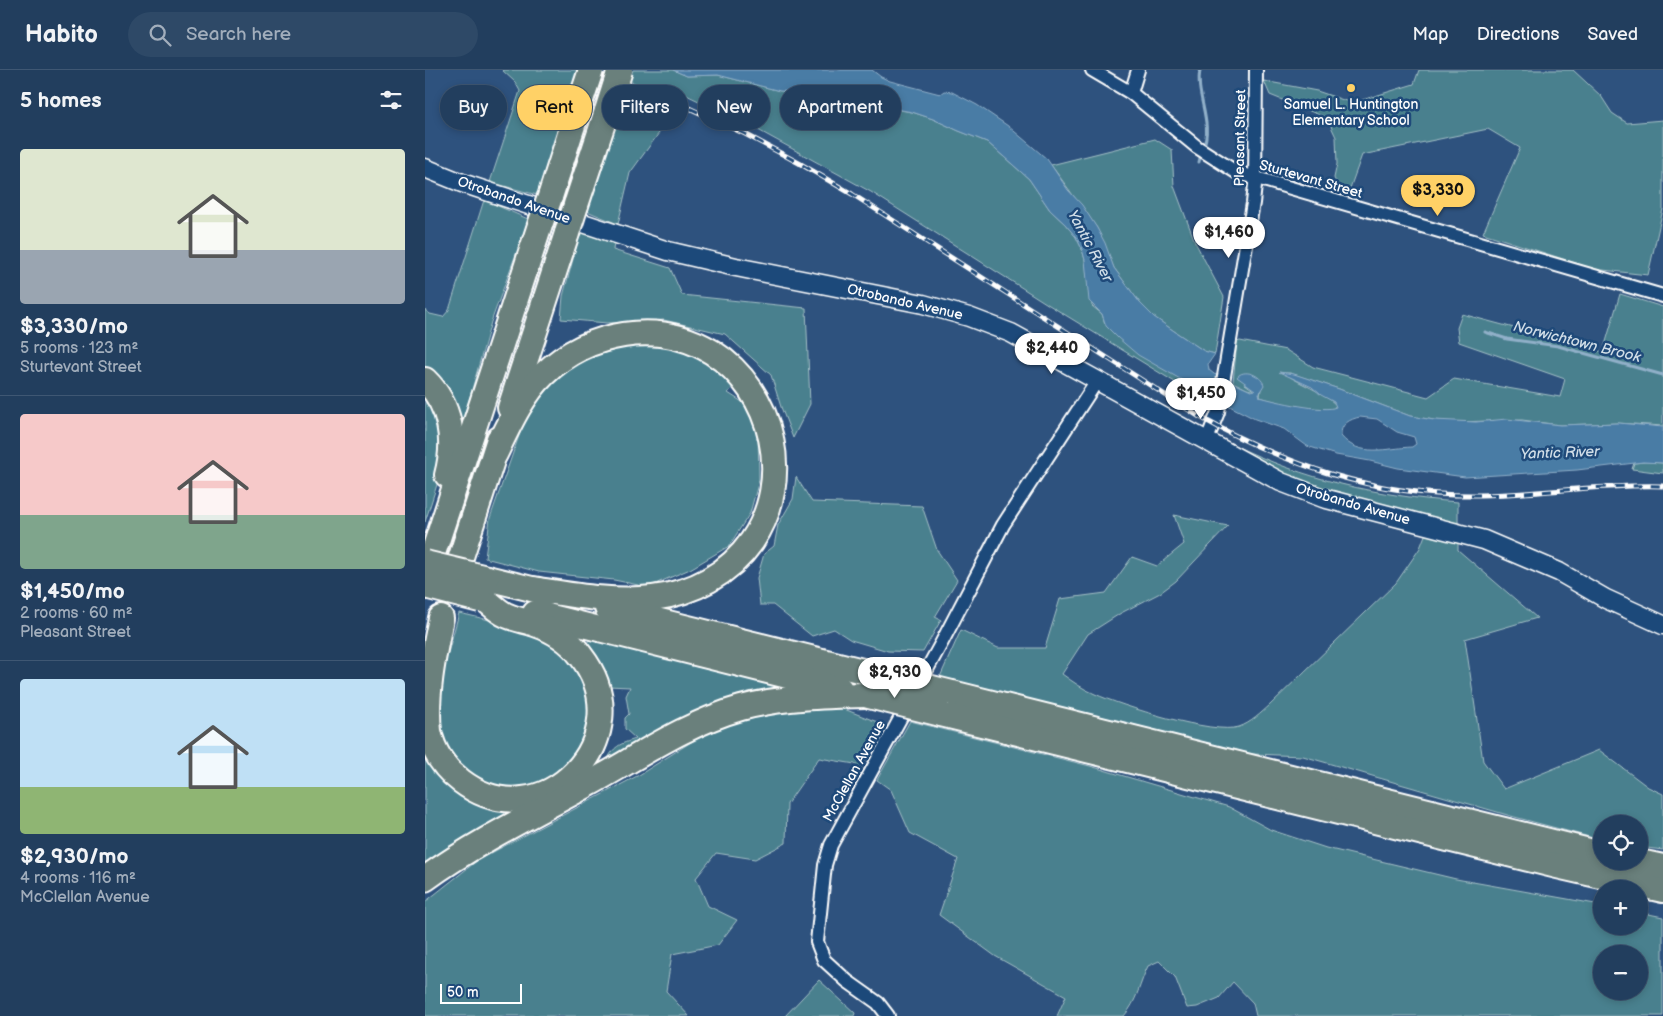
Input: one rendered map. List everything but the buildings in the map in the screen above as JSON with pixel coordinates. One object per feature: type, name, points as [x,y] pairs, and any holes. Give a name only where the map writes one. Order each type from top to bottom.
[{"type":"highway","points":[[425,578],[591,70]]},
{"type":"highway","points":[[425,667],[620,70]]},
{"type":"highway","points":[[485,593],[533,590],[585,596],[645,599],[684,591],[714,578],[745,550],[755,537],[764,518],[775,476],[775,455],[766,418],[754,397],[735,372],[720,358],[702,347],[679,338],[661,334],[639,333],[613,336],[571,353],[553,366],[541,377],[529,393],[495,454]]},
{"type":"highway","points":[[425,380],[434,390],[445,408],[451,434],[451,459],[441,499],[439,534]]},
{"type":"highway","points":[[425,563],[485,593],[506,615],[550,630],[570,644],[585,661],[593,674],[598,689],[601,722],[598,736],[591,751],[581,768],[570,778],[556,788],[540,794],[517,799],[503,799],[490,796],[472,788],[457,778],[438,756],[429,733],[427,708],[441,618]]},
{"type":"highway","points":[[425,586],[485,593],[867,696]]},
{"type":"highway","points":[[533,590],[879,675],[946,704],[1574,871],[1663,890]]},
{"type":"highway","points":[[425,879],[466,852],[682,732],[719,715],[743,707],[775,701],[867,696],[946,704],[1593,852]]},
{"type":"highway","points":[[1648,864],[1663,867]]},
{"type":"street","name":"Sturtevant Street","points":[[1092,70],[1131,93],[1202,150],[1236,172],[1663,296]]},
{"type":"street","points":[[1131,93],[1138,70]]},
{"type":"street","name":"Pleasant Street","points":[[1206,442],[1214,425],[1219,405],[1253,203],[1257,70]]},
{"type":"street","name":"Otrobando Avenue","points":[[425,168],[462,183],[668,251],[736,267],[923,304],[969,316],[1011,333],[1280,482],[1323,498],[1485,540],[1559,572],[1606,599],[1663,625]]},
{"type":"street","name":"McClellan Avenue","points":[[888,1016],[878,1003],[847,981],[824,960],[817,942],[825,865],[831,845],[942,642],[1003,525],[1097,381]]},
{"type":"green space","points":[[502,70],[578,70],[573,85],[517,86]]},
{"type":"green space","points":[[633,70],[673,70],[687,76],[718,75],[757,85],[698,85],[698,101],[688,96],[688,85],[640,85],[629,81]]},
{"type":"green space","points":[[1419,70],[1573,70],[1601,96],[1612,113],[1627,123],[1663,120],[1663,209],[1648,275],[1594,269],[1483,233],[1520,148],[1488,129],[1362,155],[1349,191],[1338,187],[1334,178],[1337,164],[1336,137],[1327,118],[1270,95],[1264,81],[1317,91],[1352,103],[1414,84]]},
{"type":"green space","points":[[770,88],[780,91],[780,130],[901,130],[901,110],[933,119],[987,142],[1029,179],[1050,210],[1076,237],[1085,260],[1092,306],[1102,314],[1105,324],[1210,396],[1209,403],[1049,305],[871,192],[758,130],[770,130]]},
{"type":"green space","points":[[517,100],[517,130],[558,130],[537,195],[490,182]]},
{"type":"green space","points":[[613,130],[661,130],[630,173],[618,224],[587,211]]},
{"type":"green space","points":[[1155,139],[1172,150],[1174,186],[1195,242],[1224,297],[1215,354],[1204,351],[1177,333],[1154,317],[1140,303],[1114,268],[1097,228],[1051,165]]},
{"type":"green space","points":[[484,200],[528,219],[528,221],[491,322],[460,432],[425,373],[425,310],[430,314],[443,317],[449,310]]},
{"type":"green space","points":[[581,230],[614,242],[613,250],[670,268],[682,295],[806,308],[810,404],[793,438],[771,375],[725,334],[664,320],[607,323],[561,319],[563,296]]},
{"type":"green space","points":[[1620,294],[1663,307],[1663,426],[1618,423],[1560,425],[1522,420],[1456,422],[1434,420],[1410,416],[1339,389],[1290,373],[1284,373],[1324,395],[1336,405],[1333,409],[1315,409],[1260,397],[1261,389],[1245,384],[1255,391],[1247,389],[1233,382],[1237,342],[1240,341],[1286,350],[1313,367],[1428,397],[1454,379],[1560,397],[1565,379],[1459,342],[1457,328],[1462,314],[1603,352]]},
{"type":"green space","points":[[649,339],[701,353],[736,383],[728,393],[747,405],[758,432],[759,480],[750,513],[729,546],[690,569],[648,587],[614,580],[539,572],[485,558],[490,518],[520,433],[534,401],[574,359]]},
{"type":"green space","points":[[425,390],[442,417],[442,469],[425,522]]},
{"type":"green space","points":[[1232,444],[1259,457],[1314,477],[1370,491],[1458,502],[1458,525],[1405,510],[1337,495],[1310,486],[1244,453]]},
{"type":"green space","points":[[1634,463],[1663,463],[1663,473],[1632,469]]},
{"type":"green space","points":[[796,477],[812,502],[922,506],[937,550],[957,580],[935,617],[941,620],[923,652],[888,651],[851,640],[834,629],[812,636],[773,605],[760,605],[757,578],[764,554],[774,546],[778,525],[793,499]]},
{"type":"green space","points":[[1174,515],[1228,526],[1176,581],[1160,593],[1121,613],[1088,634],[1062,674],[1086,690],[1145,712],[1210,727],[1239,727],[1252,720],[1270,705],[1396,583],[1420,548],[1427,530],[1458,535],[1458,550],[1537,618],[1465,639],[1483,761],[1504,789],[1599,750],[1648,787],[1663,794],[1663,850],[1648,848],[1648,815],[1593,815],[1593,838],[1303,756],[1252,754],[940,677],[961,630],[998,648],[1045,648],[1060,599],[1106,593],[1132,557],[1157,566],[1184,544]]},
{"type":"green space","points":[[459,613],[524,628],[554,642],[584,677],[592,704],[582,754],[548,786],[505,791],[457,768],[441,745],[437,693]]},
{"type":"green space","points":[[589,640],[654,654],[697,667],[798,688],[577,783],[599,751],[585,646]],"holes":[[[608,686],[630,687],[626,696],[629,714],[625,718],[625,729],[636,739],[618,746],[606,762],[600,763],[608,742],[613,720]]]},
{"type":"green space","points":[[844,709],[885,725],[861,768],[855,764],[819,758],[787,804],[786,843],[755,859],[716,853],[696,878],[708,906],[737,920],[718,945],[672,954],[666,991],[689,1016],[425,1016],[425,902],[478,860],[639,775],[715,727],[773,710]]},
{"type":"green space","points":[[910,721],[1090,766],[1229,807],[1271,830],[1326,848],[1456,879],[1593,904],[1593,935],[1648,935],[1648,914],[1663,917],[1663,1016],[1256,1016],[1253,1003],[1233,982],[1219,998],[1197,1007],[1187,1008],[1175,977],[1159,961],[1148,966],[1135,998],[1124,1016],[1057,1016],[1066,996],[995,956],[939,915],[958,859],[910,833],[891,790],[877,780]]},
{"type":"green space","points":[[425,737],[440,771],[537,799],[425,870]]},
{"type":"green space","points":[[819,980],[855,1013],[854,1016],[785,1016]]},
{"type":"water","name":"Yantic River","points":[[673,70],[872,70],[890,81],[940,94],[944,91],[952,92],[977,105],[1008,126],[1047,159],[1097,228],[1114,268],[1140,303],[1154,317],[1177,333],[1204,351],[1215,354],[1208,364],[1209,370],[1214,374],[1251,391],[1255,390],[1237,377],[1240,374],[1248,373],[1259,378],[1264,385],[1259,393],[1260,397],[1311,408],[1336,407],[1334,402],[1321,395],[1312,387],[1279,372],[1294,374],[1339,389],[1410,416],[1434,420],[1476,422],[1507,419],[1560,425],[1618,423],[1663,427],[1663,463],[1643,462],[1577,470],[1465,477],[1398,468],[1336,455],[1307,446],[1284,429],[1255,419],[1138,355],[1118,338],[1106,326],[1102,314],[1089,301],[1085,260],[1076,237],[1050,210],[1029,179],[987,142],[933,119],[901,110],[901,85],[780,85],[780,91],[770,88],[770,85],[757,85],[718,75],[687,76]],"holes":[[[1360,417],[1377,419],[1397,432],[1414,437],[1416,444],[1412,447],[1374,450],[1356,447],[1348,443],[1341,436],[1344,425]]]},
{"type":"waterway","name":"Norwichtown Brook","points":[[1200,70],[1200,89],[1206,119],[1206,139],[1203,148]]},
{"type":"waterway","name":"Norwichtown Brook","points":[[1199,162],[1201,154]]},
{"type":"waterway","name":"Norwichtown Brook","points":[[1239,217],[1243,221]]},
{"type":"waterway","name":"Norwichtown Brook","points":[[1485,332],[1507,339],[1558,346],[1663,375]]},
{"type":"railway","points":[[589,70],[689,108],[745,134],[799,163],[852,194],[1198,416],[1265,450],[1334,475],[1405,491],[1480,495],[1617,486],[1663,486]]},
{"type":"place","name":"Samuel L. Huntington Elementary School","points":[[1351,88]]}]
